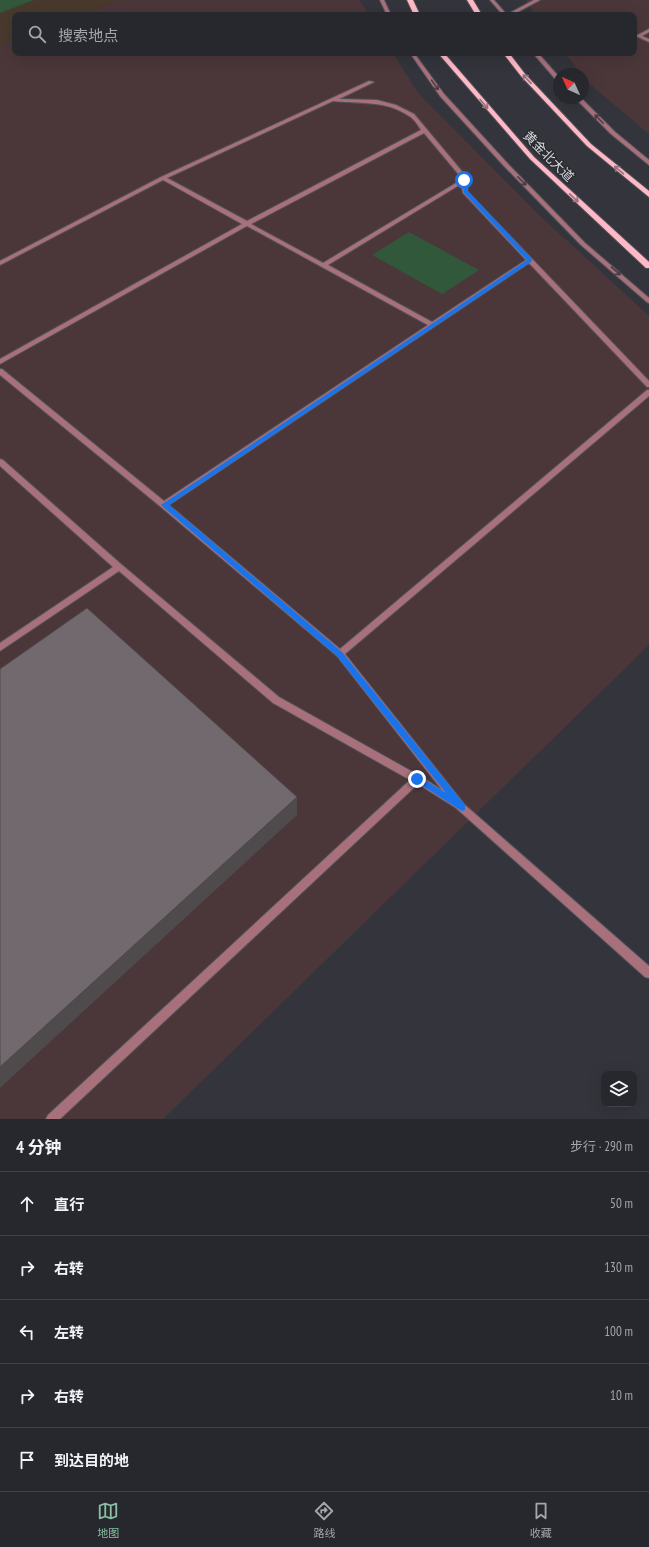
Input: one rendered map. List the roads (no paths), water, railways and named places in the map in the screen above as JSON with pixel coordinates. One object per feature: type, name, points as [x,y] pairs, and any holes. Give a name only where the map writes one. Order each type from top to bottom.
[{"type":"main road","points":[[410,0],[416,12]]},
{"type":"main road","points":[[470,0],[477,12]]},
{"type":"main road","name":"黄金北大道","points":[[443,56],[532,158],[649,266]]},
{"type":"main road","points":[[508,56],[523,75],[589,145],[649,195]]},
{"type":"street","points":[[382,0],[388,12]]},
{"type":"street","points":[[492,0],[502,12]]},
{"type":"street","points":[[514,12],[538,0]]},
{"type":"street","points":[[649,30],[638,36],[649,41]]},
{"type":"street","points":[[414,56],[442,95],[506,165],[584,244],[649,300]]},
{"type":"street","points":[[539,56],[553,73]]},
{"type":"street","points":[[0,263],[163,178],[371,82]]},
{"type":"street","points":[[334,100],[377,102],[394,106],[412,116],[463,176],[465,192],[649,385]]},
{"type":"street","points":[[584,104],[613,133],[649,163]]},
{"type":"street","points":[[0,362],[248,223],[425,130]]},
{"type":"street","points":[[163,178],[248,223],[432,325]]},
{"type":"street","points":[[324,265],[464,180]]},
{"type":"street","points":[[164,505],[530,260]]},
{"type":"street","points":[[0,370],[164,505],[340,654],[462,808]]},
{"type":"street","points":[[340,654],[649,392]]},
{"type":"street","points":[[0,462],[119,567],[276,700],[417,779],[462,808],[649,973]]},
{"type":"street","points":[[0,648],[119,567]]},
{"type":"street","points":[[52,1119],[417,779]]}]
